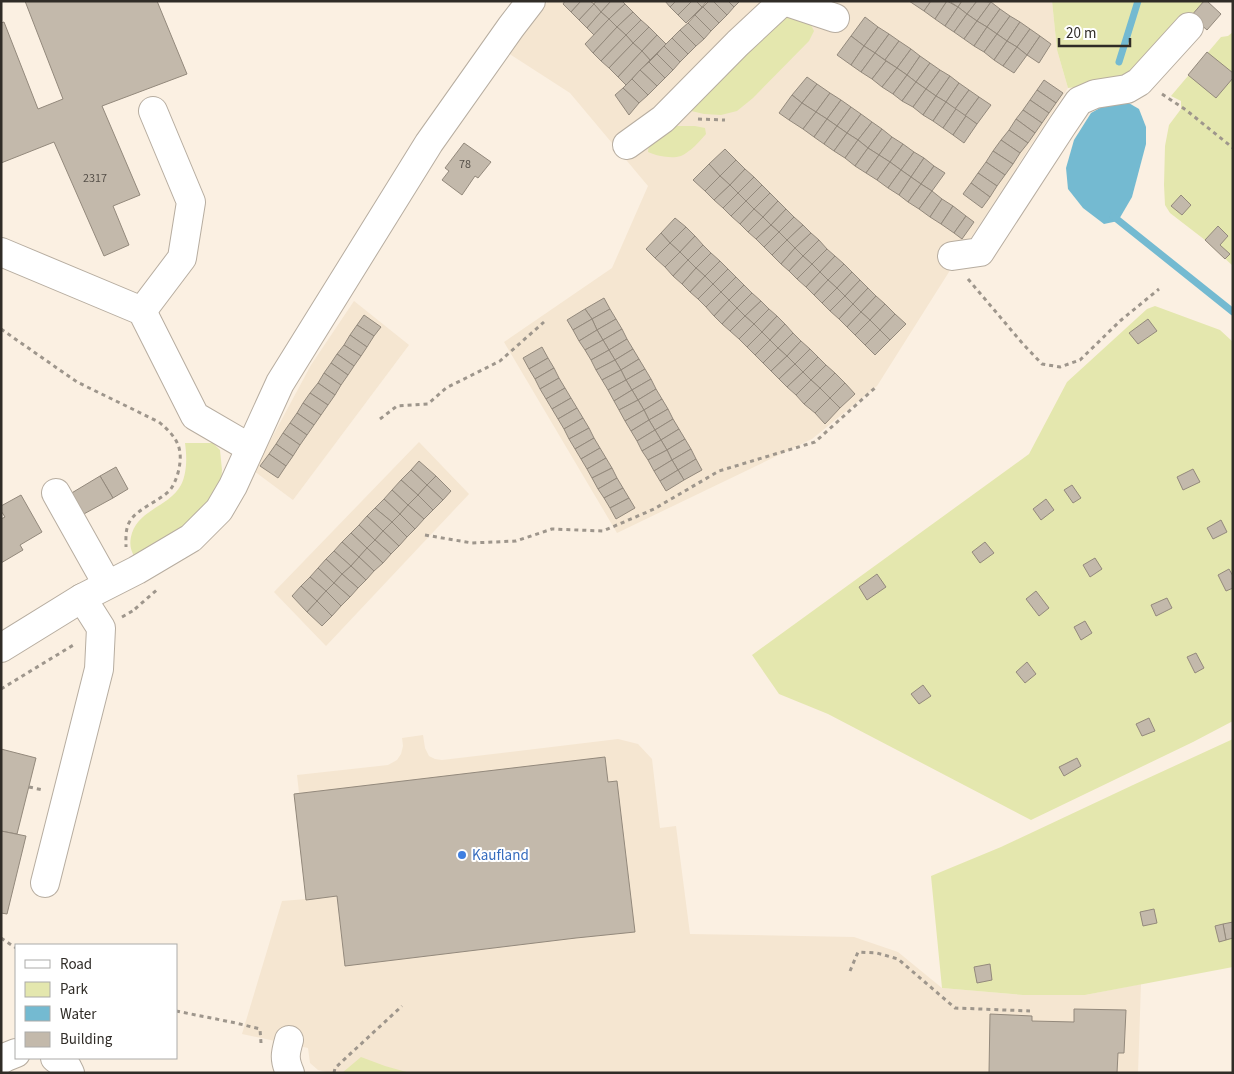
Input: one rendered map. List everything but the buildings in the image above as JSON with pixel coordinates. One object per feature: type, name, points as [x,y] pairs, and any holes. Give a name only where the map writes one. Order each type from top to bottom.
[{"type":"street","points":[[1,648],[82,598],[137,570],[191,538],[219,510],[233,486],[280,383],[429,143],[531,1]]},
{"type":"street","points":[[627,145],[663,119],[738,43],[784,1],[835,18]]},
{"type":"street","points":[[952,256],[980,252],[1079,101],[1095,94],[1127,89],[1139,82],[1189,27]]},
{"type":"street","points":[[142,311],[182,258],[191,202],[153,111]]},
{"type":"street","points":[[1,252],[142,311],[195,416],[250,448]]},
{"type":"street","points":[[56,493],[107,584]]},
{"type":"street","points":[[45,883],[99,669],[100,628],[82,598]]},
{"type":"street","points":[[289,1040],[286,1052],[290,1073]]},
{"type":"street","points":[[1,1060],[15,1053]]},
{"type":"street","points":[[56,1059],[70,1073]]},
{"type":"path","points":[[1159,91],[1233,148]]},
{"type":"path","points":[[952,256],[974,288],[1022,344],[1042,364],[1060,367],[1080,360],[1120,321],[1159,289]]},
{"type":"path","points":[[380,419],[397,406],[428,404],[446,388],[500,361],[544,322]]},
{"type":"path","points":[[1,330],[76,382],[160,422],[171,432],[180,448],[181,460],[176,481],[169,491],[130,520],[125,535],[126,551],[137,570]]},
{"type":"path","points":[[424,535],[472,543],[516,541],[552,529],[603,531],[654,509],[719,471],[815,442],[877,386]]},
{"type":"path","points":[[1,938],[15,947]]},
{"type":"path","points":[[850,971],[858,952],[877,953],[898,959],[955,1008],[1030,1011]]},
{"type":"path","points":[[334,1073],[335,1068],[402,1006]]},
{"type":"path","points":[[178,1011],[260,1029]]},
{"type":"shaded area","points":[[548,1],[1052,1],[1057,50],[1068,88],[877,386],[812,439],[617,533],[504,342],[612,268],[648,186],[570,93],[508,53]]},
{"type":"shaded area","points":[[354,301],[409,345],[293,500],[254,471],[311,365]]},
{"type":"shaded area","points":[[419,442],[469,494],[326,646],[274,592]]},
{"type":"shaded area","points":[[423,735],[425,748],[429,756],[442,760],[618,739],[638,744],[652,759],[660,828],[676,826],[690,934],[854,937],[898,952],[942,988],[1023,995],[1085,995],[1141,984],[1138,1073],[330,1073],[318,1070],[310,1063],[308,1048],[242,1034],[282,901],[306,899],[294,794],[299,793],[297,775],[388,765],[397,760],[401,754],[402,738]]},
{"type":"green space","points":[[1052,1],[1204,1],[1126,81],[1068,88],[1057,50]]},
{"type":"green space","points":[[782,15],[810,23],[814,31],[809,41],[753,98],[737,111],[721,115],[687,110]]},
{"type":"green space","points":[[1233,32],[1233,266],[1205,240],[1170,213],[1165,205],[1164,185],[1165,146],[1169,125],[1181,109],[1181,101],[1171,96],[1221,37],[1228,36]]},
{"type":"green space","points":[[676,126],[705,128],[706,134],[681,156],[664,157],[648,152],[649,144]]},
{"type":"green space","points":[[1155,306],[1220,330],[1233,342],[1233,721],[1031,820],[828,714],[779,694],[752,655],[1029,454],[1067,382],[1147,309]]},
{"type":"green space","points":[[185,443],[213,443],[220,450],[221,482],[214,495],[188,526],[135,558],[130,543],[136,525],[141,518],[170,498],[181,485],[186,465]]},
{"type":"green space","points":[[1233,739],[1233,967],[1085,995],[1023,995],[942,988],[931,876],[1001,847]]},
{"type":"green space","points":[[361,1057],[385,1066],[410,1073],[342,1073]]},
{"type":"water","points":[[1122,99],[1139,109],[1146,127],[1146,144],[1132,197],[1118,221],[1104,224],[1083,208],[1068,189],[1066,168],[1074,140],[1091,113],[1107,104]]},
{"type":"waterway","points":[[1119,62],[1138,1]]},
{"type":"waterway","points":[[1113,216],[1233,312]]},
{"type":"place","name":"Kaufland","points":[[462,855]]}]
